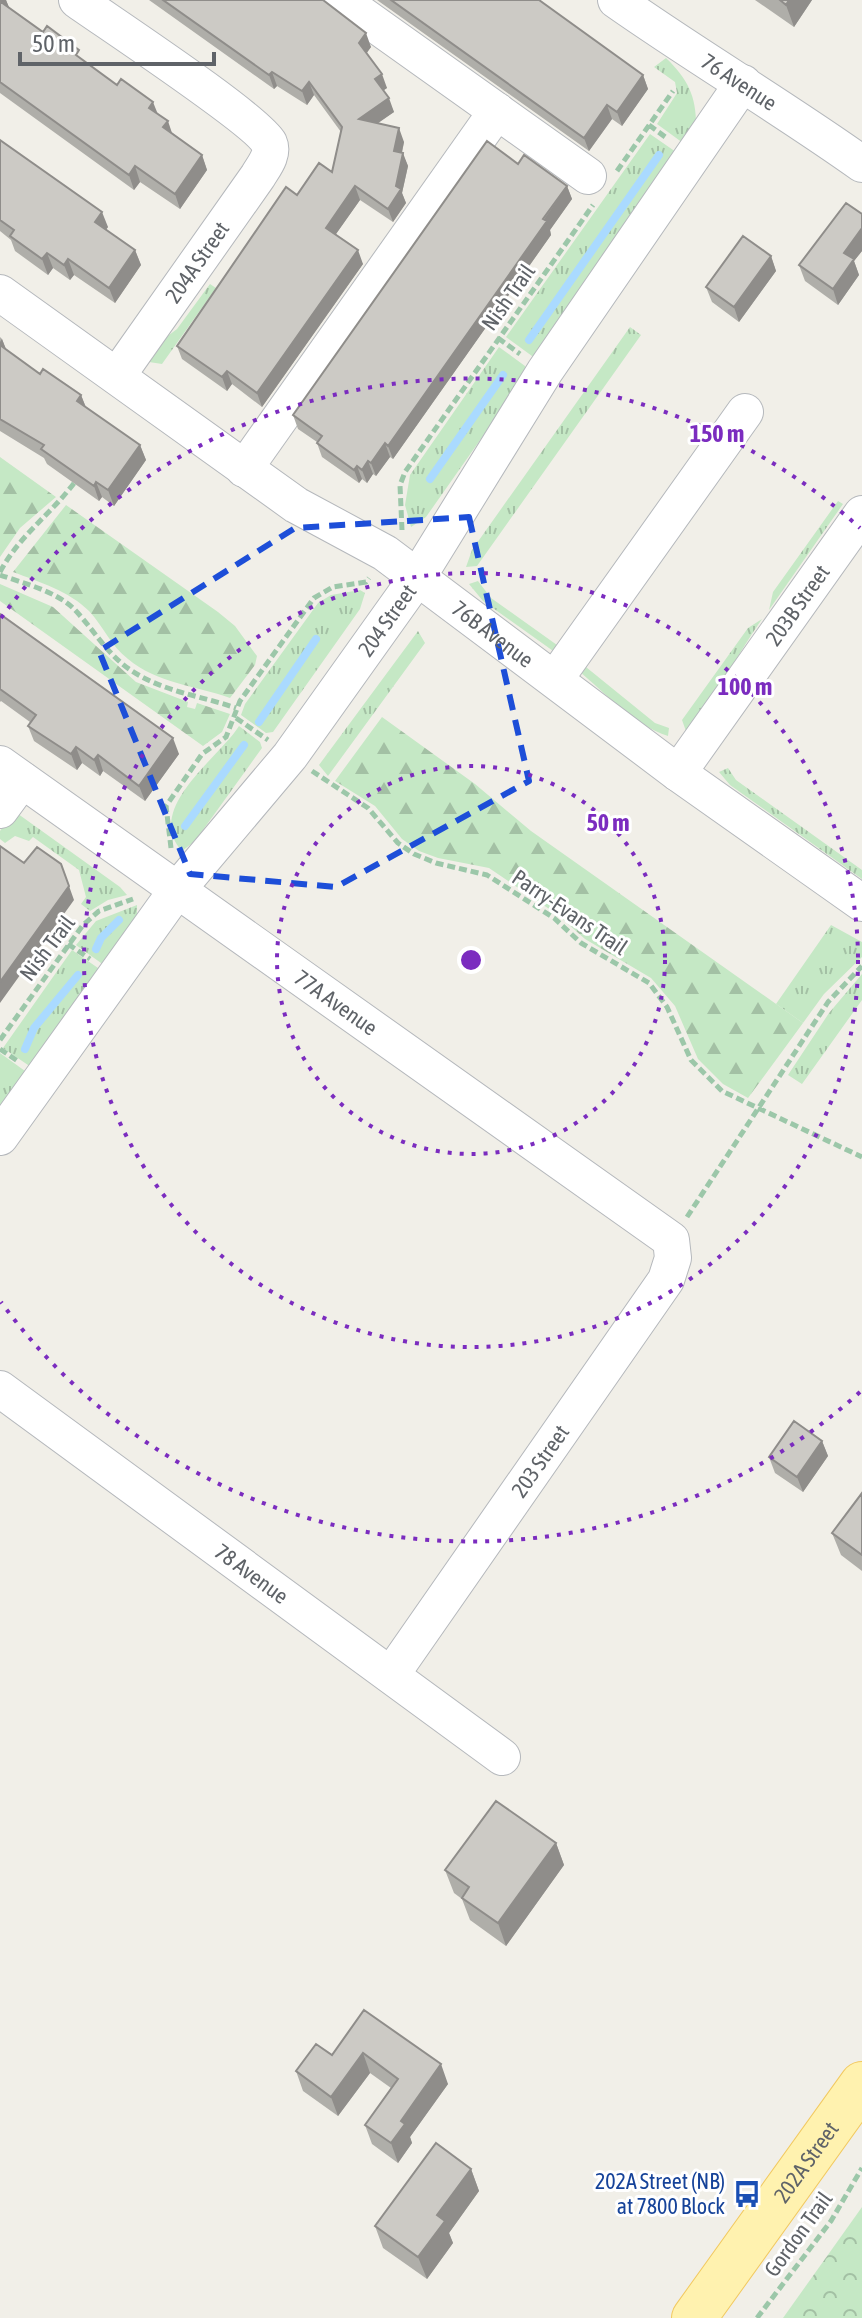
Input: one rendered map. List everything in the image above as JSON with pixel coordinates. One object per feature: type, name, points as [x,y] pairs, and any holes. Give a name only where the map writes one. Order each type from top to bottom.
[{"type":"main road","name":"202A Street","points":[[694,2318],[862,2084]]},
{"type":"street","name":"204A Street","points":[[77,0],[236,114],[262,134],[270,145],[270,156],[258,176],[117,376]]},
{"type":"street","points":[[341,0],[599,184]]},
{"type":"street","name":"76 Avenue","points":[[616,0],[700,59],[743,83],[862,164]]},
{"type":"street","name":"204 Street","points":[[0,1137],[177,890],[290,756],[417,578],[545,371],[743,83]]},
{"type":"street","points":[[244,469],[497,111]]},
{"type":"street","name":"76B Avenue","points":[[0,293],[296,505],[375,547],[678,773],[862,903]]},
{"type":"street","points":[[555,679],[745,412]]},
{"type":"street","name":"203B Street","points":[[678,773],[862,514]]},
{"type":"street","points":[[0,810],[11,772]]},
{"type":"street","name":"77A Avenue","points":[[11,772],[671,1240]]},
{"type":"street","name":"203 Street","points":[[391,1675],[666,1280],[673,1258],[671,1240]]},
{"type":"street","name":"78 Avenue","points":[[0,1389],[502,1757]]},
{"type":"path","name":"Nish Trail","points":[[402,531],[400,485],[405,472],[599,184],[673,91]]},
{"type":"path","points":[[82,473],[56,507],[30,527],[12,548],[0,573],[57,597],[72,608],[114,657],[131,671],[177,692],[236,708]]},
{"type":"path","points":[[171,851],[166,806],[202,754],[226,737],[236,718],[236,708],[314,598],[333,587],[366,582]]},
{"type":"path","points":[[236,718],[268,740]]},
{"type":"path","name":"Parry-Evans Trail","points":[[313,772],[368,808],[398,843],[414,854],[487,875],[554,918],[581,943],[649,983],[667,1007],[698,1068],[722,1091],[847,1147],[862,1157]]},
{"type":"path","name":"Nish Trail","points":[[0,1040],[83,925],[99,911],[137,898]]},
{"type":"path","points":[[671,1240],[828,1002],[862,966]]},
{"type":"path","name":"Gordon Trail","points":[[757,2318],[831,2221],[862,2168]]},
{"type":"highlighted area","points":[[469,517],[529,781],[336,887],[190,874],[99,651],[295,528]]},
{"type":"green space","points":[[666,58],[686,82],[695,108],[696,130],[683,143],[657,124],[677,93],[675,82],[654,67]]},
{"type":"green space","points":[[650,134],[676,152],[539,357],[532,356],[506,337]]},
{"type":"green space","points":[[210,284],[216,288],[162,364],[149,362],[157,344],[177,329]]},
{"type":"green space","points":[[630,327],[641,335],[477,566],[466,567],[472,550]]},
{"type":"green space","points":[[499,347],[525,366],[528,372],[426,517],[411,527],[405,505],[410,475]]},
{"type":"green space","points":[[0,457],[56,497],[20,528],[0,557]]},
{"type":"green space","points":[[838,501],[843,504],[769,610],[773,592]]},
{"type":"green space","points":[[66,505],[235,626],[257,656],[255,665],[230,698],[151,674],[117,648],[81,604],[53,588],[13,572]]},
{"type":"green space","points":[[478,581],[491,598],[564,650],[556,653],[483,601],[469,584]]},
{"type":"green space","points":[[0,584],[53,607],[136,682],[188,702],[187,707],[195,709],[197,703],[230,714],[222,732],[203,746],[0,601]]},
{"type":"green space","points":[[360,590],[365,593],[360,609],[273,732],[266,733],[241,715],[245,704],[318,603],[331,595]]},
{"type":"green space","points":[[762,619],[687,734],[682,720],[748,628]]},
{"type":"green space","points":[[418,631],[425,643],[328,776],[319,765]]},
{"type":"green space","points":[[581,663],[655,723],[669,728],[668,736],[621,708],[579,671]]},
{"type":"green space","points":[[382,717],[475,784],[531,831],[803,1023],[748,1098],[723,1084],[698,1059],[675,1006],[651,978],[585,939],[558,915],[489,868],[419,851],[402,839],[375,806],[335,781]]},
{"type":"green space","points":[[239,726],[260,742],[262,748],[195,841],[182,851],[172,835],[172,818],[178,801]]},
{"type":"green space","points":[[728,768],[736,780],[862,870],[862,879],[730,785],[719,772]]},
{"type":"green space","points":[[14,811],[127,895],[108,900],[90,911],[81,904],[86,897],[79,870],[33,837],[29,841],[15,836],[5,843],[0,839],[0,831]]},
{"type":"green space","points":[[137,905],[137,920],[107,963],[101,963],[76,945],[96,921]]},
{"type":"green space","points":[[831,925],[862,942],[862,957],[824,994],[803,1023],[776,1004]]},
{"type":"green space","points":[[72,950],[98,968],[100,975],[36,1066],[28,1065],[3,1048]]},
{"type":"green space","points":[[862,974],[862,1000],[802,1084],[788,1075],[829,1013]]},
{"type":"green space","points":[[0,1053],[25,1071],[28,1077],[0,1117]]},
{"type":"green space","points":[[862,2207],[862,2318],[783,2318]]},
{"type":"building","points":[[0,0],[43,32],[47,26],[79,50],[76,55],[117,85],[121,79],[153,102],[149,108],[168,121],[163,127],[202,155],[175,194],[135,166],[129,175],[0,82]]},
{"type":"building","points":[[163,0],[323,0],[366,33],[359,43],[382,74],[375,79],[389,98],[359,119],[399,128],[394,151],[403,153],[396,186],[401,189],[388,209],[355,186],[326,228],[358,250],[257,393],[227,371],[222,377],[177,346],[286,187],[297,195],[319,163],[332,172],[342,127],[309,82],[302,91],[272,72],[269,75]]},
{"type":"building","points":[[391,0],[539,0],[643,75],[617,112],[607,105],[584,138]]},
{"type":"building","points":[[0,140],[102,212],[95,222],[135,250],[109,288],[68,259],[64,265],[47,253],[42,259],[10,236],[14,230],[0,220]]},
{"type":"building","points":[[487,141],[518,164],[524,155],[567,186],[543,219],[547,221],[388,446],[385,443],[362,470],[357,466],[354,470],[317,443],[322,436],[293,415]]},
{"type":"building","points":[[846,203],[862,214],[862,228],[844,253],[854,259],[833,289],[799,265]]},
{"type":"building","points":[[743,236],[771,256],[734,307],[706,287]]},
{"type":"building","points":[[0,345],[40,374],[43,369],[81,395],[77,401],[140,445],[108,490],[96,482],[94,486],[41,449],[44,445],[0,419]]},
{"type":"building","points":[[0,614],[173,738],[139,786],[98,755],[94,760],[76,747],[71,754],[28,726],[36,715],[0,689]]},
{"type":"building","points":[[0,846],[24,863],[37,847],[61,864],[69,886],[0,982]]},
{"type":"building","points":[[794,1421],[822,1441],[797,1477],[769,1457]]},
{"type":"building","points":[[862,1493],[862,1555],[832,1533]]},
{"type":"building","points":[[496,1801],[556,1843],[498,1923],[462,1898],[469,1887],[445,1870]]},
{"type":"building","points":[[364,2010],[441,2064],[401,2121],[405,2124],[391,2143],[365,2125],[398,2079],[363,2053],[331,2097],[296,2071],[316,2044],[332,2055]]},
{"type":"building","points":[[436,2143],[471,2169],[437,2215],[445,2221],[418,2257],[375,2226]]},
{"type":"waterway","points":[[529,340],[659,155]]},
{"type":"waterway","points":[[430,479],[503,375]]},
{"type":"waterway","points":[[259,722],[316,639]]},
{"type":"waterway","points":[[185,826],[244,745]]},
{"type":"waterway","points":[[96,949],[101,938],[119,920]]},
{"type":"waterway","points":[[25,1049],[34,1028],[78,975]]},
{"type":"place","name":"202A Street (NB) at 7800 Block","points":[[747,2194]]}]
